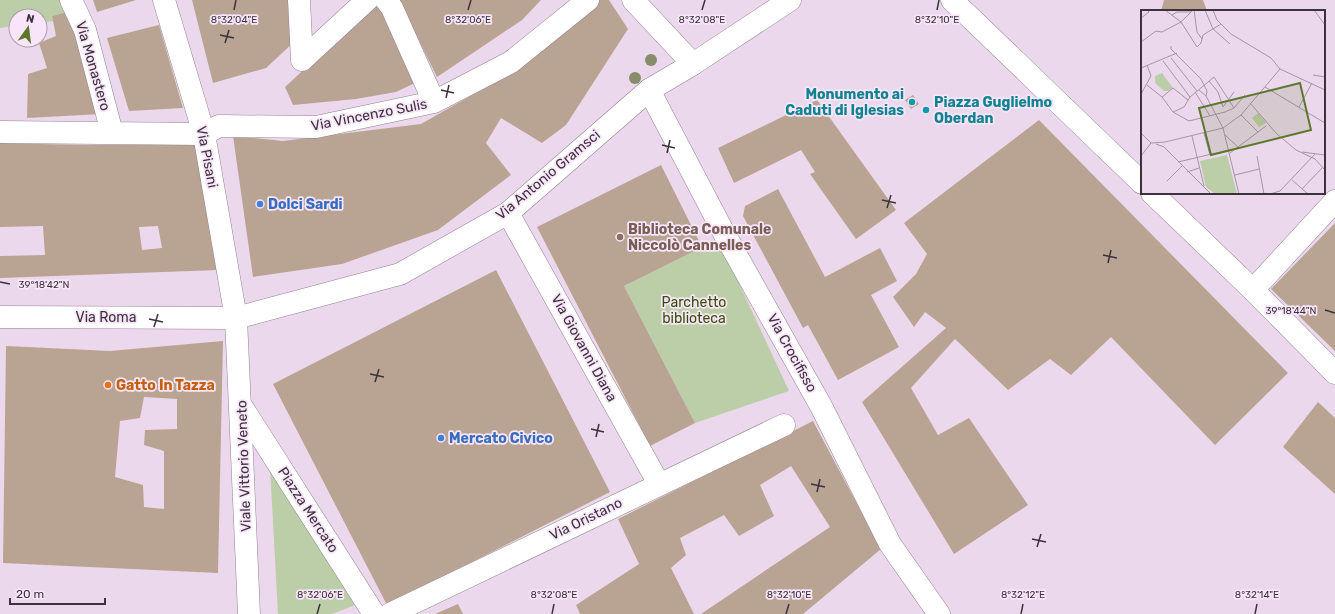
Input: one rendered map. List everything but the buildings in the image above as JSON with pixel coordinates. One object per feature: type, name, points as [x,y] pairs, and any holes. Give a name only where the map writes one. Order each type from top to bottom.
[{"type":"street","name":"Via Monastero","points":[[71,0],[85,30],[112,134]]},
{"type":"street","name":"Via Pisani","points":[[164,0],[204,134],[236,318]]},
{"type":"street","points":[[299,0],[302,60],[367,0]]},
{"type":"street","points":[[386,0],[392,8],[434,102]]},
{"type":"street","name":"Via Vincenzo Sulis","points":[[0,132],[204,134],[219,126],[316,127],[434,102],[511,62],[588,0]]},
{"type":"street","points":[[633,0],[693,64]]},
{"type":"street","name":"Via Antonio Gramsci","points":[[236,318],[400,274],[508,213],[649,90],[693,64],[790,0]]},
{"type":"street","points":[[952,0],[1141,182]]},
{"type":"street","name":"Via Crocifisso","points":[[649,90],[729,242],[821,406],[890,544],[939,614]]},
{"type":"street","points":[[1153,194],[1253,290],[1335,373]]},
{"type":"street","points":[[1253,290],[1335,201]]},
{"type":"street","name":"Via Giovanni Diana","points":[[508,213],[659,484]]},
{"type":"street","name":"Via Roma","points":[[0,318],[236,318]]},
{"type":"street","name":"Viale Vittorio Veneto","points":[[236,318],[242,407],[250,614]]},
{"type":"street","name":"Piazza Mercato","points":[[242,407],[374,614]]},
{"type":"street","name":"Via Oristano","points":[[390,614],[784,425]]},
{"type":"green space","points":[[0,0],[68,0],[71,11],[52,16],[53,21],[48,22],[48,8],[8,8],[8,27],[0,28]]},
{"type":"green space","name":"Parchetto biblioteca","points":[[718,238],[789,391],[695,423],[624,286]]},
{"type":"green space","points":[[270,467],[355,605],[332,614],[278,614]]},
{"type":"place","name":"Monumento ai Caduti di Iglesias","points":[[912,102]]},
{"type":"place","name":"Piazza Guglielmo Oberdan","points":[[926,110]]},
{"type":"place","name":"Dolci Sardi","points":[[260,204]]},
{"type":"place","name":"Biblioteca Comunale Niccolò Cannelles","points":[[620,237]]},
{"type":"place","name":"Gatto In Tazza","points":[[108,385]]},
{"type":"place","name":"Mercato Civico","points":[[441,438]]}]
